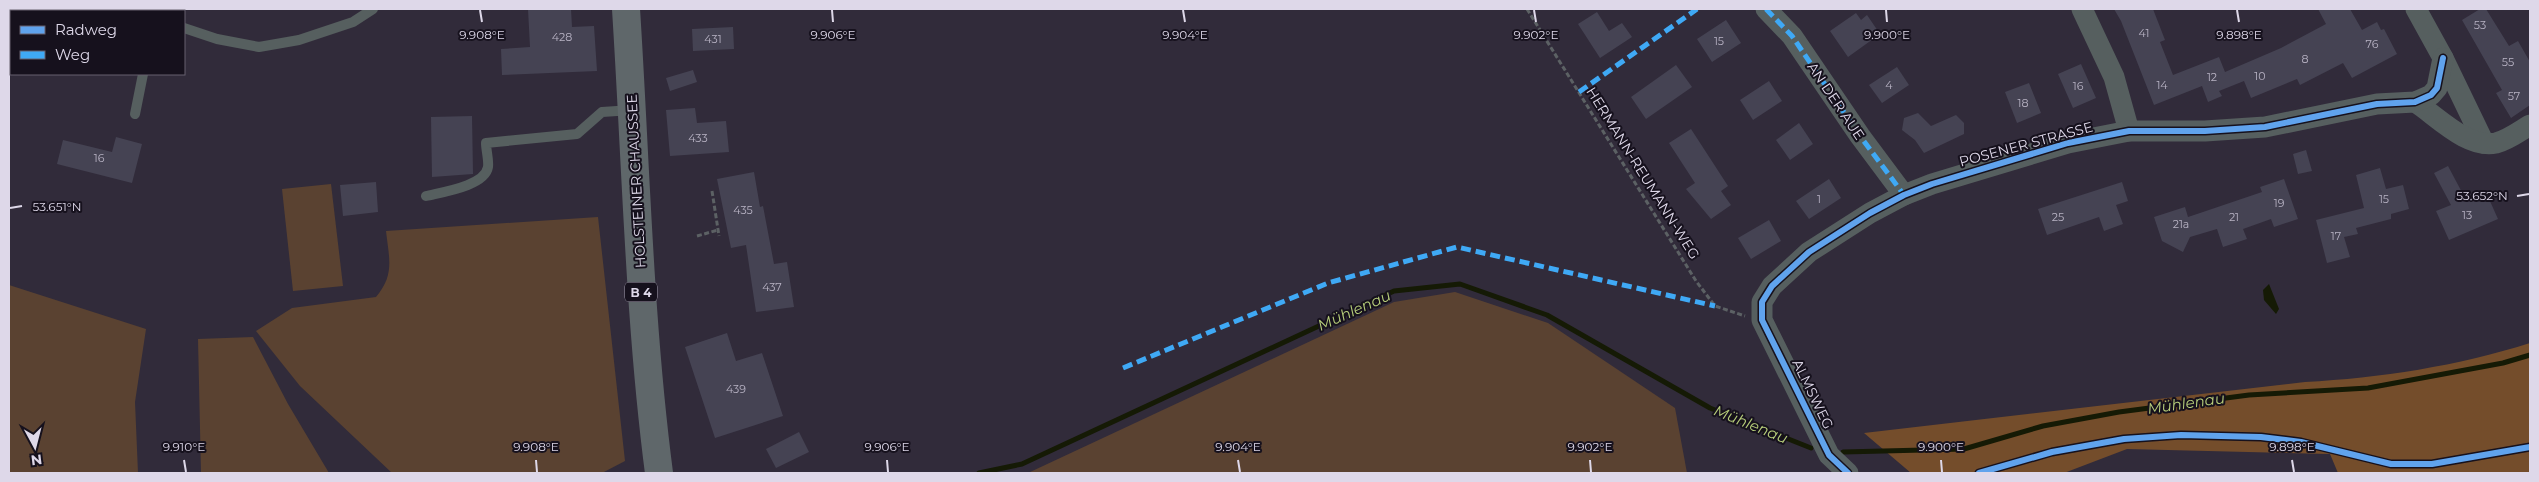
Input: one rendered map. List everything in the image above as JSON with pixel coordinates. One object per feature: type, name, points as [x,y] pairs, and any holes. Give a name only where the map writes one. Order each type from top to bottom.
[{"type":"main road","name":"HOLSTEINER CHAUSSEE","points":[[626,9],[633,110],[642,306],[648,393],[658,473]]},
{"type":"street","name":"AN DER AUE","points":[[1766,9],[1792,36],[1860,136],[1904,195]]},
{"type":"street","points":[[2082,9],[2114,77],[2129,131]]},
{"type":"street","points":[[2416,9],[2443,58],[2484,142]]},
{"type":"street","name":"POSENER STRASSE","points":[[1762,320],[1762,302],[1772,286],[1798,262],[1831,237],[1904,195],[1941,181],[2068,143],[2129,131],[2205,131],[2265,127],[2377,104],[2415,102],[2431,94],[2437,88],[2443,58]]},
{"type":"street","points":[[2415,102],[2459,136],[2484,142],[2495,144],[2530,125]]},
{"type":"street","name":"ALMSWEG","points":[[1762,320],[1829,455],[1848,473]]},
{"type":"lane","points":[[185,28],[217,39],[259,47],[299,40],[353,22],[373,9]]},
{"type":"lane","points":[[135,114],[143,75]]},
{"type":"lane","points":[[426,196],[474,183],[483,176],[488,167],[486,143],[577,134],[602,112],[633,110]]},
{"type":"path","points":[[712,192],[719,236]]},
{"type":"path","points":[[698,236],[718,230]]},
{"type":"shaded area","points":[[331,184],[343,286],[293,291],[282,189]]},
{"type":"shaded area","points":[[598,217],[625,461],[602,473],[392,473],[300,386],[256,331],[292,308],[376,297],[382,289],[388,274],[389,258],[386,231]]},
{"type":"shaded area","points":[[2269,284],[2279,309],[2276,314],[2264,300],[2263,290]]},
{"type":"shaded area","points":[[9,285],[146,329],[135,402],[138,473],[9,473]]},
{"type":"shaded area","points":[[1455,292],[1548,323],[1675,408],[1687,473],[1028,473],[1394,302]]},
{"type":"shaded area","points":[[253,337],[288,404],[329,473],[201,473],[198,339]]},
{"type":"shaded area","points":[[2530,343],[2530,473],[2338,473],[2330,454],[2127,449],[2064,473],[1911,473],[1864,433],[2305,382],[2390,374],[2475,358]]},
{"type":"building","points":[[528,9],[571,9],[572,27],[594,26],[597,71],[502,75],[501,49],[530,47]]},
{"type":"building","points":[[2114,9],[2153,9],[2165,40],[2160,42],[2173,75],[2219,57],[2225,72],[2281,48],[2326,24],[2318,9],[2350,9],[2362,30],[2377,22],[2381,30],[2384,29],[2397,54],[2352,78],[2343,63],[2300,85],[2297,79],[2251,98],[2244,81],[2219,91],[2222,96],[2208,102],[2202,86],[2154,105],[2121,21]]},
{"type":"building","points":[[2480,9],[2486,9],[2509,46],[2518,41],[2530,62],[2530,105],[2511,118],[2496,93],[2502,90],[2462,20]]},
{"type":"building","points":[[1597,12],[1609,31],[1622,23],[1632,37],[1600,58],[1578,24]]},
{"type":"building","points":[[1856,13],[1861,20],[1867,15],[1880,34],[1848,57],[1830,31]]},
{"type":"building","points":[[1726,20],[1741,43],[1712,62],[1697,39]]},
{"type":"building","points":[[733,27],[734,49],[693,51],[692,29]]},
{"type":"building","points":[[2081,64],[2096,98],[2073,108],[2058,74]]},
{"type":"building","points":[[1676,65],[1692,87],[1646,119],[1631,97]]},
{"type":"building","points":[[1897,67],[1909,85],[1882,103],[1869,85]]},
{"type":"building","points":[[693,70],[697,82],[670,91],[666,78]]},
{"type":"building","points":[[1769,81],[1782,101],[1753,120],[1740,100]]},
{"type":"building","points":[[2029,83],[2041,113],[2017,123],[2005,92]]},
{"type":"building","points":[[695,108],[697,123],[726,121],[729,152],[670,156],[666,110]]},
{"type":"building","points":[[1918,113],[1931,126],[1956,115],[1964,123],[1964,134],[1924,153],[1915,140],[1902,130],[1904,118]]},
{"type":"building","points":[[472,116],[473,174],[432,177],[431,117]]},
{"type":"building","points":[[1799,123],[1813,144],[1790,160],[1776,140]]},
{"type":"building","points":[[1691,129],[1728,186],[1721,191],[1731,205],[1711,219],[1686,189],[1695,183],[1669,143]]},
{"type":"building","points":[[116,137],[142,144],[132,183],[57,164],[63,140],[112,152]]},
{"type":"building","points":[[2306,150],[2312,171],[2298,174],[2293,154]]},
{"type":"building","points":[[2448,166],[2465,198],[2485,190],[2498,219],[2449,240],[2436,211],[2451,205],[2434,173]]},
{"type":"building","points":[[2380,168],[2386,189],[2403,185],[2409,209],[2391,214],[2391,219],[2356,228],[2358,234],[2344,237],[2350,257],[2327,263],[2316,220],[2364,208],[2356,175]]},
{"type":"building","points":[[754,172],[760,207],[763,206],[774,264],[787,262],[794,307],[756,312],[746,245],[731,248],[717,179]]},
{"type":"building","points":[[1829,179],[1841,198],[1809,219],[1796,201]]},
{"type":"building","points":[[2284,179],[2298,219],[2274,227],[2271,219],[2243,229],[2247,239],[2223,247],[2217,229],[2190,237],[2183,252],[2162,241],[2154,217],[2185,207],[2188,217],[2262,192],[2260,187]]},
{"type":"building","points":[[376,182],[378,212],[343,216],[340,185]]},
{"type":"building","points":[[2122,182],[2128,201],[2116,205],[2123,224],[2104,231],[2099,217],[2047,235],[2038,209]]},
{"type":"building","points":[[1769,220],[1781,241],[1751,259],[1738,238]]},
{"type":"building","points":[[727,333],[736,361],[762,353],[783,416],[715,438],[685,347]]},
{"type":"building","points":[[799,432],[809,452],[776,468],[766,449]]},
{"type":"waterway","name":"Mühlenau","points":[[979,473],[1022,464],[1394,291],[1460,284],[1547,315],[1710,408],[1811,448]]},
{"type":"waterway","name":"Mühlenau","points":[[1843,452],[1964,449],[2043,426],[2119,412],[2249,395],[2368,388],[2503,363],[2530,355]]},
{"type":"marked path","points":[[1579,92],[1697,9]]},
{"type":"marked path","points":[[1766,9],[1792,36],[1860,136],[1904,195]]},
{"type":"marked path","points":[[1123,368],[1328,283],[1457,247],[1715,306]]},
{"type":"cycle path","points":[[1848,473],[1829,455],[1762,320],[1762,302],[1772,286],[1809,252],[1870,213],[1904,195],[1932,184],[2068,143],[2129,131],[2205,131],[2265,127],[2377,104],[2415,102],[2431,95],[2437,88],[2443,58]]},
{"type":"cycle path","points":[[1979,473],[2052,452],[2124,439],[2181,435],[2261,437],[2301,442],[2391,464],[2432,464],[2530,447]]}]
